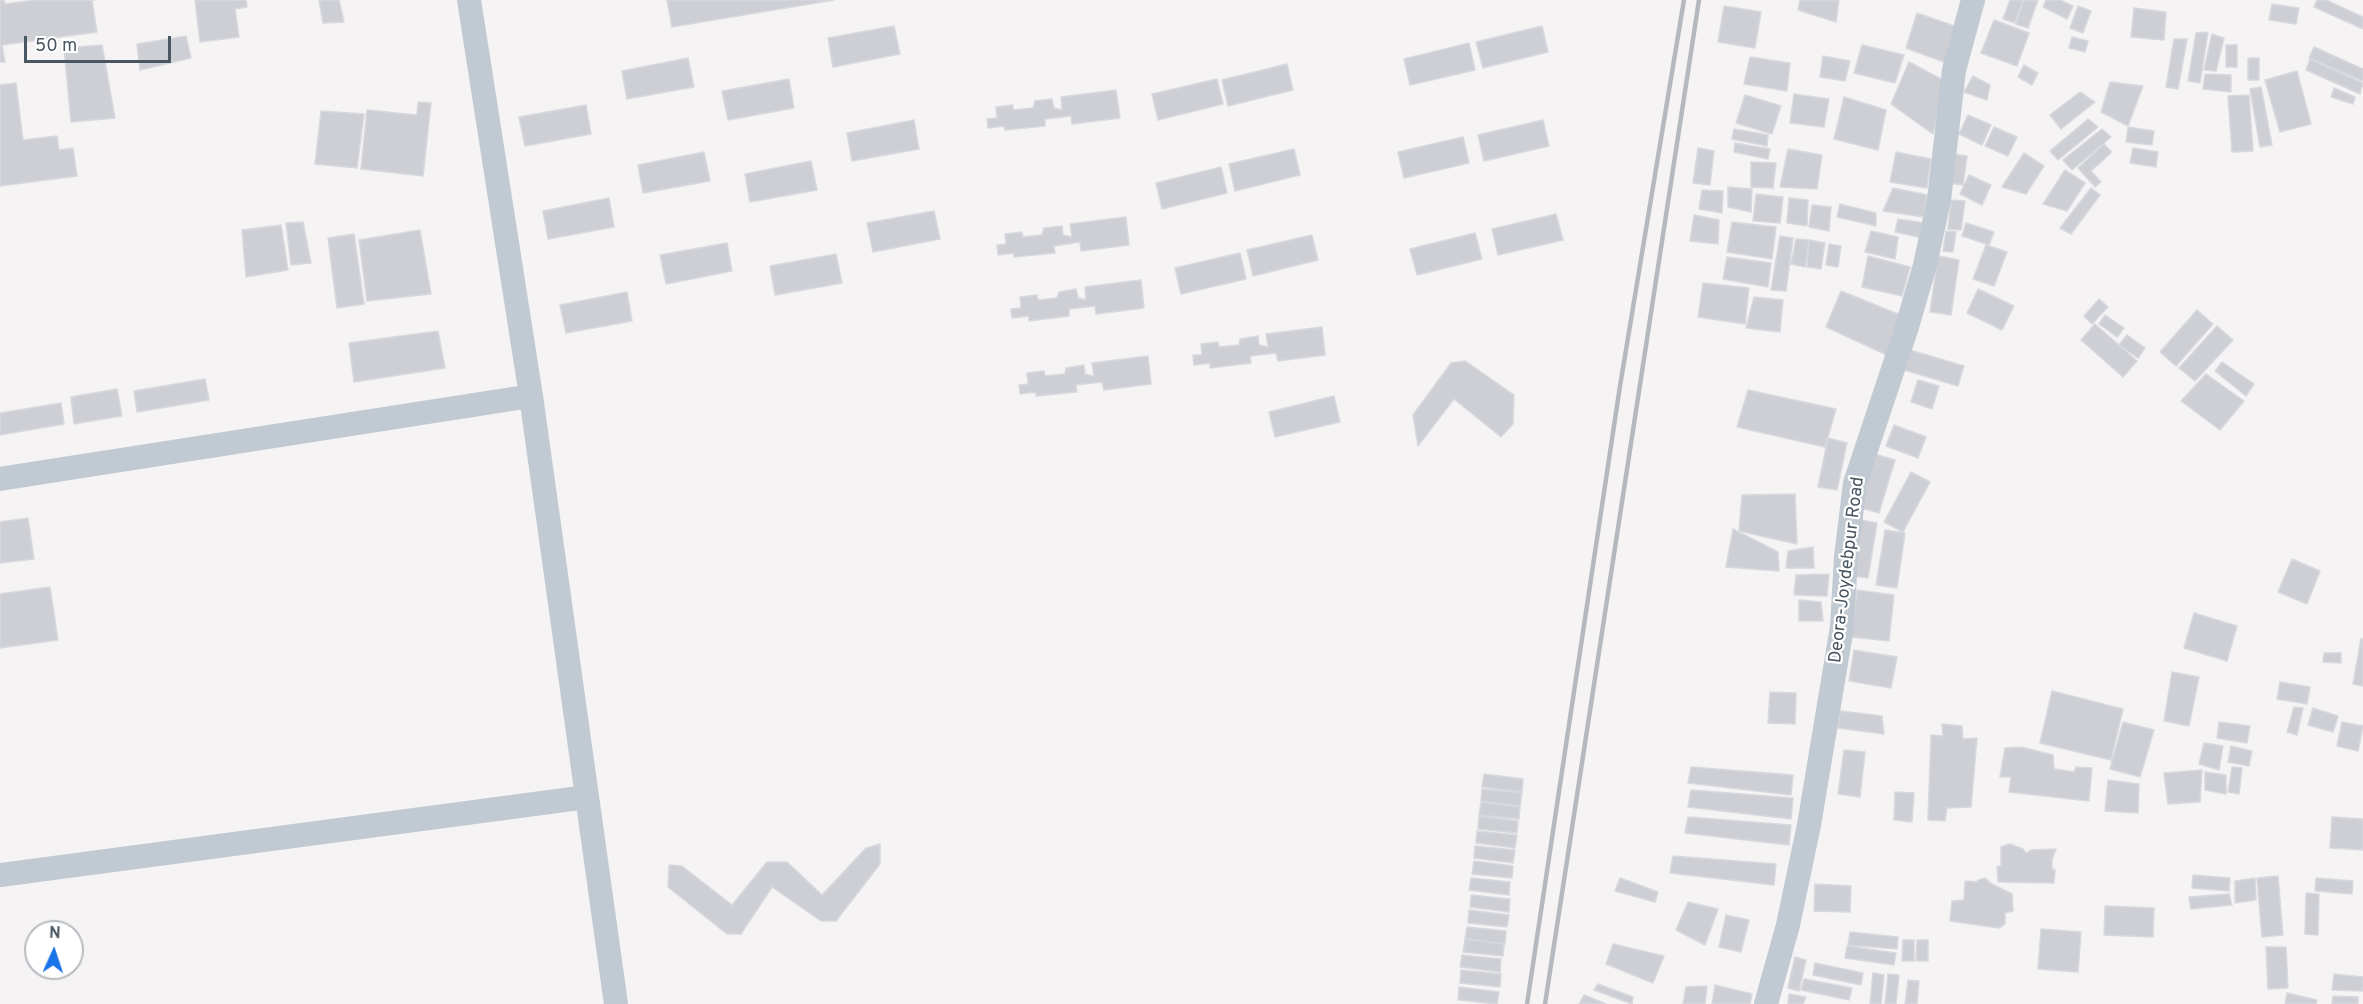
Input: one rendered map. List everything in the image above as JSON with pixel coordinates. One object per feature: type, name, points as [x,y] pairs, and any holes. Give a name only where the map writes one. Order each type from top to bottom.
[{"type":"street","points":[[469,0],[531,396],[616,1004]]},
{"type":"street","name":"Deora-Joydebpur Road","points":[[1766,1004],[1798,885],[1809,825],[1842,627],[1846,558],[1855,483],[1925,266],[1939,200],[1953,70],[1973,0]]},
{"type":"street","points":[[0,479],[531,396]]},
{"type":"street","points":[[0,874],[587,798]]},
{"type":"building","points":[[0,0],[4,0],[5,4],[36,0],[92,0],[97,32],[2,45],[5,62],[0,62]]},
{"type":"building","points":[[195,0],[246,0],[247,7],[235,9],[239,37],[200,42]]},
{"type":"building","points":[[319,0],[339,0],[344,22],[323,23]]},
{"type":"building","points":[[667,0],[834,0],[672,27]]},
{"type":"building","points":[[1800,0],[1839,0],[1836,22],[1798,10]]},
{"type":"building","points":[[2010,0],[2023,0],[2015,23],[2003,19]]},
{"type":"building","points":[[2024,0],[2038,0],[2028,28],[2016,24]]},
{"type":"building","points":[[2046,0],[2060,0],[2073,6],[2067,19],[2043,7]]},
{"type":"building","points":[[2317,0],[2326,0],[2363,17],[2363,29],[2314,7]]},
{"type":"building","points":[[2272,4],[2299,8],[2296,24],[2269,20]]},
{"type":"building","points":[[1724,6],[1761,12],[1755,48],[1718,42]]},
{"type":"building","points":[[2078,6],[2091,11],[2083,33],[2070,28]]},
{"type":"building","points":[[2134,8],[2166,12],[2164,40],[2131,37]]},
{"type":"building","points":[[1917,13],[1960,28],[1949,64],[1906,48]]},
{"type":"building","points":[[1994,20],[2029,33],[2017,66],[1981,53]]},
{"type":"building","points":[[894,26],[900,54],[833,67],[828,38]]},
{"type":"building","points":[[1542,26],[1548,52],[1483,68],[1476,42]]},
{"type":"building","points":[[2208,32],[2200,83],[2188,81],[2196,33]]},
{"type":"building","points":[[2212,34],[2224,38],[2216,71],[2204,70]]},
{"type":"building","points":[[186,36],[191,58],[140,70],[137,44]]},
{"type":"building","points":[[2072,37],[2088,41],[2085,52],[2069,48]]},
{"type":"building","points":[[2174,39],[2187,39],[2178,89],[2166,87]]},
{"type":"building","points":[[1469,43],[1475,70],[1410,85],[1404,59]]},
{"type":"building","points":[[102,45],[115,118],[71,122],[64,48]]},
{"type":"building","points":[[1862,45],[1904,55],[1895,83],[1854,73]]},
{"type":"building","points":[[2226,45],[2237,45],[2237,67],[2226,67]]},
{"type":"building","points":[[2314,47],[2363,69],[2363,81],[2309,58]]},
{"type":"building","points":[[1823,56],[1850,61],[1845,81],[1820,77]]},
{"type":"building","points":[[1750,57],[1790,63],[1787,91],[1744,84]]},
{"type":"building","points":[[688,58],[694,87],[627,99],[622,71]]},
{"type":"building","points":[[2248,58],[2259,58],[2259,80],[2248,80]]},
{"type":"building","points":[[2310,59],[2363,83],[2360,94],[2306,70]]},
{"type":"building","points":[[1909,62],[1945,81],[1933,134],[1891,104]]},
{"type":"building","points":[[1287,64],[1293,90],[1228,106],[1222,80]]},
{"type":"building","points":[[2024,65],[2038,73],[2032,85],[2018,77]]},
{"type":"building","points":[[2297,71],[2311,124],[2280,132],[2265,80]]},
{"type":"building","points":[[2205,74],[2231,75],[2231,92],[2203,89]]},
{"type":"building","points":[[1973,76],[1990,85],[1987,100],[1964,92]]},
{"type":"building","points":[[789,79],[794,108],[728,120],[722,91]]},
{"type":"building","points":[[1217,79],[1223,104],[1158,120],[1152,94]]},
{"type":"building","points":[[2110,82],[2143,86],[2128,126],[2101,112]]},
{"type":"building","points":[[16,83],[23,140],[57,136],[59,150],[73,148],[77,176],[0,186],[0,85]]},
{"type":"building","points":[[2261,87],[2272,145],[2260,147],[2250,89]]},
{"type":"building","points":[[2334,88],[2355,97],[2353,104],[2331,97]]},
{"type":"building","points":[[1116,90],[1120,118],[1072,124],[1071,116],[1045,119],[1045,126],[1005,130],[1004,126],[988,128],[987,119],[997,118],[996,107],[1013,105],[1013,110],[1033,108],[1035,101],[1052,99],[1054,108],[1062,110],[1061,97]]},
{"type":"building","points":[[2080,92],[2095,102],[2061,129],[2050,115]]},
{"type":"building","points":[[1794,94],[1829,99],[1824,127],[1790,123]]},
{"type":"building","points":[[1745,95],[1781,106],[1772,134],[1736,123]]},
{"type":"building","points":[[2249,95],[2253,151],[2232,152],[2228,96]]},
{"type":"building","points":[[1844,97],[1886,110],[1878,150],[1834,139]]},
{"type":"building","points":[[418,102],[431,103],[423,176],[361,169],[367,110],[417,115]]},
{"type":"building","points":[[586,105],[591,134],[525,146],[519,117]]},
{"type":"building","points":[[321,111],[364,114],[357,168],[315,164]]},
{"type":"building","points":[[1968,115],[1991,125],[1982,145],[1959,134]]},
{"type":"building","points":[[2088,119],[2098,127],[2058,160],[2050,151]]},
{"type":"building","points":[[914,120],[919,149],[852,161],[847,133]]},
{"type":"building","points":[[1543,120],[1549,146],[1484,161],[1478,135]]},
{"type":"building","points":[[1994,127],[2017,137],[2008,156],[1985,146]]},
{"type":"building","points":[[2128,127],[2154,131],[2152,145],[2126,142]]},
{"type":"building","points":[[1734,129],[1768,135],[1767,146],[1732,139]]},
{"type":"building","points":[[2102,129],[2111,137],[2072,170],[2063,160]]},
{"type":"building","points":[[1463,137],[1469,163],[1404,178],[1398,152]]},
{"type":"building","points":[[1735,143],[1770,149],[1768,159],[1734,152]]},
{"type":"building","points":[[2104,144],[2112,152],[2091,171],[2101,182],[2095,187],[2078,168]]},
{"type":"building","points":[[1698,148],[1714,151],[1710,185],[1693,183]]},
{"type":"building","points":[[2133,148],[2158,152],[2156,167],[2130,163]]},
{"type":"building","points":[[1294,149],[1300,175],[1235,191],[1229,164]]},
{"type":"building","points":[[1788,149],[1822,155],[1817,189],[1780,187]]},
{"type":"building","points":[[704,152],[710,181],[643,193],[638,165]]},
{"type":"building","points":[[1896,152],[1931,159],[1927,188],[1890,182]]},
{"type":"building","points":[[2024,153],[2044,166],[2026,194],[2002,187]]},
{"type":"building","points":[[1953,154],[1967,156],[1963,185],[1949,183]]},
{"type":"building","points":[[811,161],[817,190],[750,202],[745,174]]},
{"type":"building","points":[[1751,162],[1776,163],[1773,188],[1751,187]]},
{"type":"building","points":[[1221,167],[1227,193],[1162,209],[1156,183]]},
{"type":"building","points":[[2065,170],[2085,183],[2067,211],[2043,204]]},
{"type":"building","points":[[1969,175],[1991,185],[1982,205],[1960,194]]},
{"type":"building","points":[[1728,187],[1752,189],[1751,212],[1728,207]]},
{"type":"building","points":[[1893,188],[1927,195],[1924,217],[1883,211]]},
{"type":"building","points":[[2091,188],[2100,195],[2071,234],[2060,228]]},
{"type":"building","points":[[1702,190],[1723,191],[1722,213],[1699,209]]},
{"type":"building","points":[[1756,194],[1783,197],[1780,223],[1753,221]]},
{"type":"building","points":[[609,198],[614,227],[548,239],[543,211]]},
{"type":"building","points":[[1789,198],[1808,200],[1807,226],[1787,223]]},
{"type":"building","points":[[1951,200],[1965,201],[1961,230],[1948,229]]},
{"type":"building","points":[[1840,204],[1876,213],[1876,226],[1837,217]]},
{"type":"building","points":[[1812,205],[1831,207],[1829,231],[1809,227]]},
{"type":"building","points":[[934,211],[940,239],[873,252],[867,223]]},
{"type":"building","points":[[1556,214],[1563,240],[1498,255],[1492,229]]},
{"type":"building","points":[[1694,215],[1719,220],[1718,244],[1690,241]]},
{"type":"building","points":[[1126,217],[1129,245],[1081,251],[1080,242],[1054,246],[1055,253],[1014,257],[1014,253],[998,255],[997,245],[1006,244],[1005,234],[1022,232],[1023,237],[1042,235],[1044,228],[1062,226],[1063,235],[1072,237],[1070,224]]},
{"type":"building","points":[[1898,219],[1924,223],[1923,238],[1895,232]]},
{"type":"building","points":[[303,222],[311,263],[291,265],[286,223]]},
{"type":"building","points":[[1732,222],[1776,227],[1772,259],[1727,252]]},
{"type":"building","points":[[1966,223],[1994,232],[1989,245],[1962,236]]},
{"type":"building","points":[[281,225],[288,270],[246,277],[242,230]]},
{"type":"building","points":[[420,230],[431,294],[367,301],[359,240]]},
{"type":"building","points":[[1871,231],[1898,237],[1895,259],[1865,252]]},
{"type":"building","points":[[1946,231],[1956,232],[1953,252],[1943,251]]},
{"type":"building","points":[[1475,233],[1482,259],[1417,275],[1410,249]]},
{"type":"building","points":[[354,234],[364,304],[337,308],[328,238]]},
{"type":"building","points":[[1312,235],[1318,260],[1253,276],[1247,250]]},
{"type":"building","points":[[1780,236],[1793,238],[1786,291],[1771,290]]},
{"type":"building","points":[[1796,239],[1809,240],[1805,267],[1791,264]]},
{"type":"building","points":[[1809,240],[1825,243],[1821,269],[1807,267]]},
{"type":"building","points":[[727,243],[732,271],[666,284],[660,255]]},
{"type":"building","points":[[1829,244],[1841,246],[1838,267],[1826,265]]},
{"type":"building","points":[[1986,245],[2007,252],[1994,286],[1973,279]]},
{"type":"building","points":[[1240,253],[1246,279],[1181,294],[1175,268]]},
{"type":"building","points":[[836,254],[842,283],[775,295],[770,266]]},
{"type":"building","points":[[1868,256],[1910,267],[1902,296],[1862,287]]},
{"type":"building","points":[[1938,256],[1959,260],[1951,315],[1930,312]]},
{"type":"building","points":[[1727,257],[1771,263],[1768,287],[1723,279]]},
{"type":"building","points":[[1141,280],[1144,308],[1096,314],[1095,306],[1069,309],[1069,316],[1029,321],[1029,316],[1012,318],[1011,309],[1021,308],[1020,297],[1037,295],[1038,300],[1057,298],[1059,292],[1076,289],[1078,298],[1086,300],[1085,287]]},
{"type":"building","points":[[1703,283],[1749,288],[1745,324],[1698,317]]},
{"type":"building","points":[[1978,289],[2014,306],[2002,330],[1967,313]]},
{"type":"building","points":[[1841,291],[1903,316],[1889,356],[1826,327]]},
{"type":"building","points":[[627,292],[632,321],[566,333],[560,305]]},
{"type":"building","points":[[1754,297],[1783,300],[1780,332],[1746,328]]},
{"type":"building","points":[[2099,299],[2108,307],[2092,324],[2084,316]]},
{"type":"building","points":[[2197,310],[2213,324],[2176,366],[2160,352]]},
{"type":"building","points":[[2105,315],[2124,328],[2117,337],[2099,324]]},
{"type":"building","points":[[2095,324],[2137,361],[2123,377],[2081,340]]},
{"type":"building","points":[[2217,326],[2233,340],[2195,381],[2179,368]]},
{"type":"building","points":[[1322,327],[1325,355],[1278,361],[1276,353],[1250,356],[1251,363],[1210,368],[1210,363],[1194,365],[1193,355],[1202,355],[1201,344],[1218,342],[1219,347],[1239,345],[1240,339],[1258,336],[1259,345],[1268,347],[1266,334]]},
{"type":"building","points":[[438,331],[445,368],[354,382],[349,343]]},
{"type":"building","points":[[2127,335],[2145,348],[2138,358],[2119,345]]},
{"type":"building","points":[[1910,350],[1964,366],[1958,386],[1904,370]]},
{"type":"building","points":[[1148,356],[1151,384],[1104,390],[1102,382],[1076,385],[1077,392],[1036,396],[1036,392],[1020,394],[1019,385],[1028,384],[1027,373],[1044,371],[1045,376],[1065,374],[1066,368],[1084,365],[1085,374],[1094,376],[1092,363]]},
{"type":"building","points":[[1465,361],[1514,395],[1513,424],[1501,437],[1454,399],[1418,446],[1413,415],[1451,363]]},
{"type":"building","points":[[2222,362],[2254,384],[2246,396],[2215,371]]},
{"type":"building","points":[[2206,374],[2244,401],[2220,430],[2181,401]]},
{"type":"building","points":[[205,379],[209,400],[137,412],[134,391]]},
{"type":"building","points":[[1918,380],[1939,386],[1932,409],[1911,402]]},
{"type":"building","points":[[117,389],[122,416],[74,424],[71,397]]},
{"type":"building","points":[[1748,390],[1836,409],[1825,447],[1737,427]]},
{"type":"building","points":[[1334,396],[1340,422],[1275,437],[1269,412]]},
{"type":"building","points":[[61,403],[64,424],[0,435],[0,413]]},
{"type":"building","points":[[1894,425],[1926,437],[1918,458],[1886,446]]},
{"type":"building","points":[[1828,438],[1847,443],[1837,490],[1818,487]]},
{"type":"building","points":[[1875,454],[1895,460],[1879,513],[1858,507]]},
{"type":"building","points":[[1911,472],[1930,482],[1903,532],[1884,522]]},
{"type":"building","points":[[1795,494],[1797,544],[1739,531],[1742,495]]},
{"type":"building","points":[[28,518],[34,559],[0,563],[0,522]]},
{"type":"building","points":[[1856,519],[1877,523],[1868,578],[1847,575]]},
{"type":"building","points":[[1733,529],[1778,552],[1779,571],[1726,567]]},
{"type":"building","points":[[1885,530],[1905,533],[1897,588],[1876,585]]},
{"type":"building","points":[[1813,547],[1814,568],[1786,568],[1788,551]]},
{"type":"building","points":[[2292,559],[2320,571],[2307,604],[2278,592]]},
{"type":"building","points":[[1829,574],[1827,596],[1794,595],[1796,575]]},
{"type":"building","points":[[50,587],[58,640],[0,648],[0,594]]},
{"type":"building","points":[[1857,590],[1894,595],[1889,641],[1852,637]]},
{"type":"building","points":[[1799,600],[1821,602],[1823,621],[1799,621]]},
{"type":"building","points":[[2194,613],[2237,626],[2227,661],[2184,648]]},
{"type":"building","points":[[2361,639],[2363,639],[2363,686],[2353,684]]},
{"type":"building","points":[[1854,650],[1897,657],[1891,688],[1849,681]]},
{"type":"building","points":[[2324,653],[2341,653],[2341,663],[2323,662]]},
{"type":"building","points":[[2172,672],[2199,677],[2189,726],[2164,721]]},
{"type":"building","points":[[2280,682],[2310,687],[2307,704],[2277,699]]},
{"type":"building","points":[[2052,691],[2123,709],[2111,760],[2040,743]]},
{"type":"building","points":[[1770,692],[1796,693],[1795,724],[1768,723]]},
{"type":"building","points":[[2294,707],[2303,708],[2297,735],[2287,732]]},
{"type":"building","points":[[2313,708],[2338,716],[2333,732],[2308,725]]},
{"type":"building","points":[[1840,711],[1882,716],[1884,734],[1838,728]]},
{"type":"building","points":[[2123,722],[2154,730],[2140,777],[2110,769]]},
{"type":"building","points":[[2219,722],[2250,726],[2247,743],[2217,738]]},
{"type":"building","points":[[2342,722],[2363,726],[2358,751],[2337,746]]},
{"type":"building","points":[[1942,724],[1962,726],[1963,739],[1977,738],[1971,807],[1947,808],[1945,821],[1928,820],[1931,735],[1943,736]]},
{"type":"building","points":[[2204,743],[2223,746],[2219,770],[2199,764]]},
{"type":"building","points":[[2231,746],[2252,751],[2249,766],[2228,762]]},
{"type":"building","points":[[2021,747],[2053,755],[2054,769],[2074,772],[2076,767],[2092,768],[2089,801],[2009,792],[2011,777],[2000,777],[2005,748]]},
{"type":"building","points":[[1844,750],[1865,752],[1860,797],[1838,794]]},
{"type":"building","points":[[1691,767],[1793,775],[1791,795],[1688,783]]},
{"type":"building","points":[[2232,767],[2242,768],[2239,794],[2228,792]]},
{"type":"building","points":[[2202,770],[2200,802],[2168,804],[2164,773]]},
{"type":"building","points":[[2205,772],[2226,775],[2226,794],[2205,790]]},
{"type":"building","points":[[1484,774],[1523,779],[1522,792],[1482,787]]},
{"type":"building","points":[[2108,780],[2139,784],[2138,813],[2105,811]]},
{"type":"building","points":[[1482,789],[1522,793],[1520,806],[1481,801]]},
{"type":"building","points":[[1691,790],[1793,798],[1791,819],[1688,807]]},
{"type":"building","points":[[1895,792],[1914,793],[1912,822],[1894,820]]},
{"type":"building","points":[[1481,802],[1520,807],[1519,819],[1479,815]]},
{"type":"building","points":[[1479,816],[1518,821],[1517,833],[1478,829]]},
{"type":"building","points":[[1688,817],[1791,825],[1789,845],[1685,833]]},
{"type":"building","points":[[2332,817],[2363,819],[2363,850],[2330,848]]},
{"type":"building","points":[[1477,831],[1517,835],[1515,848],[1476,843]]},
{"type":"building","points":[[880,844],[880,864],[836,921],[821,921],[772,887],[741,934],[727,934],[668,887],[669,865],[682,866],[732,905],[767,862],[787,862],[822,895],[866,848]]},
{"type":"building","points":[[2010,844],[2023,849],[2026,853],[2032,850],[2056,849],[2052,860],[2052,869],[2055,870],[2054,883],[1998,882],[1997,867],[2001,866],[2001,847]]},
{"type":"building","points":[[1475,846],[1515,850],[1513,863],[1474,858]]},
{"type":"building","points":[[1673,856],[1776,864],[1774,885],[1670,873]]},
{"type":"building","points":[[1474,861],[1513,866],[1512,878],[1472,874]]},
{"type":"building","points":[[2193,875],[2230,878],[2229,891],[2192,888]]},
{"type":"building","points":[[2278,876],[2283,935],[2262,937],[2257,878]]},
{"type":"building","points":[[1471,878],[1510,882],[1509,895],[1469,890]]},
{"type":"building","points":[[1620,878],[1658,892],[1655,902],[1615,891]]},
{"type":"building","points":[[1985,878],[2012,894],[2013,911],[2005,913],[2005,924],[1999,928],[1950,921],[1952,901],[1964,900],[1965,881],[1977,882]]},
{"type":"building","points":[[2255,878],[2256,900],[2235,903],[2235,881]]},
{"type":"building","points":[[2316,878],[2353,881],[2352,894],[2315,891]]},
{"type":"building","points":[[1815,884],[1851,886],[1850,912],[1814,911]]},
{"type":"building","points":[[2306,893],[2319,894],[2318,935],[2305,934]]},
{"type":"building","points":[[2229,894],[2232,905],[2191,909],[2189,897]]},
{"type":"building","points":[[1471,895],[1510,899],[1509,912],[1470,907]]},
{"type":"building","points":[[1688,902],[1718,909],[1705,945],[1676,930]]},
{"type":"building","points":[[2105,906],[2154,908],[2153,937],[2104,935]]},
{"type":"building","points":[[1469,910],[1509,915],[1507,927],[1468,923]]},
{"type":"building","points":[[1726,915],[1749,920],[1741,952],[1719,947]]},
{"type":"building","points":[[1467,927],[1506,931],[1505,944],[1465,939]]},
{"type":"building","points":[[2041,929],[2081,932],[2078,972],[2038,969]]},
{"type":"building","points":[[1850,932],[1898,937],[1897,949],[1848,945]]},
{"type":"building","points":[[1465,939],[1504,944],[1503,956],[1463,952]]},
{"type":"building","points":[[1903,940],[1914,940],[1914,961],[1902,961]]},
{"type":"building","points":[[1917,940],[1928,940],[1928,961],[1916,961]]},
{"type":"building","points":[[1613,944],[1664,956],[1653,983],[1606,964]]},
{"type":"building","points":[[1847,946],[1896,953],[1894,965],[1845,958]]},
{"type":"building","points":[[2266,947],[2286,947],[2288,988],[2268,989]]},
{"type":"building","points":[[1462,955],[1501,959],[1500,972],[1460,967]]},
{"type":"building","points":[[1795,957],[1806,960],[1799,991],[1788,988]]},
{"type":"building","points":[[1815,963],[1863,973],[1861,985],[1813,975]]},
{"type":"building","points":[[1461,970],[1501,974],[1500,987],[1460,983]]},
{"type":"building","points":[[1873,973],[1884,975],[1881,1004],[1870,1004]]},
{"type":"building","points":[[1888,974],[1899,975],[1896,1004],[1885,1004]]},
{"type":"building","points":[[2334,974],[2363,977],[2363,991],[2332,990]]},
{"type":"building","points":[[1804,979],[1852,988],[1849,1000],[1801,990]]},
{"type":"building","points":[[1908,980],[1919,981],[1917,1004],[1905,1004]]},
{"type":"building","points":[[1598,984],[1633,997],[1632,1004],[1594,990]]},
{"type":"building","points":[[1715,985],[1752,994],[1750,1004],[1712,1004]]},
{"type":"building","points":[[1707,986],[1705,1004],[1683,1004],[1686,987]]},
{"type":"building","points":[[1459,987],[1499,992],[1497,1004],[1458,1000]]},
{"type":"building","points":[[2287,993],[2317,1000],[2316,1004],[2285,1004]]},
{"type":"building","points":[[1789,994],[1806,997],[1803,1004],[1788,1004]]},
{"type":"building","points":[[1584,995],[1606,1004],[1579,1004]]},
{"type":"building","points":[[2333,996],[2358,997],[2358,1004],[2332,1004]]},
{"type":"railway","points":[[1527,1004],[1620,386],[1684,0]]},
{"type":"railway","points":[[1545,1004],[1699,0]]}]
